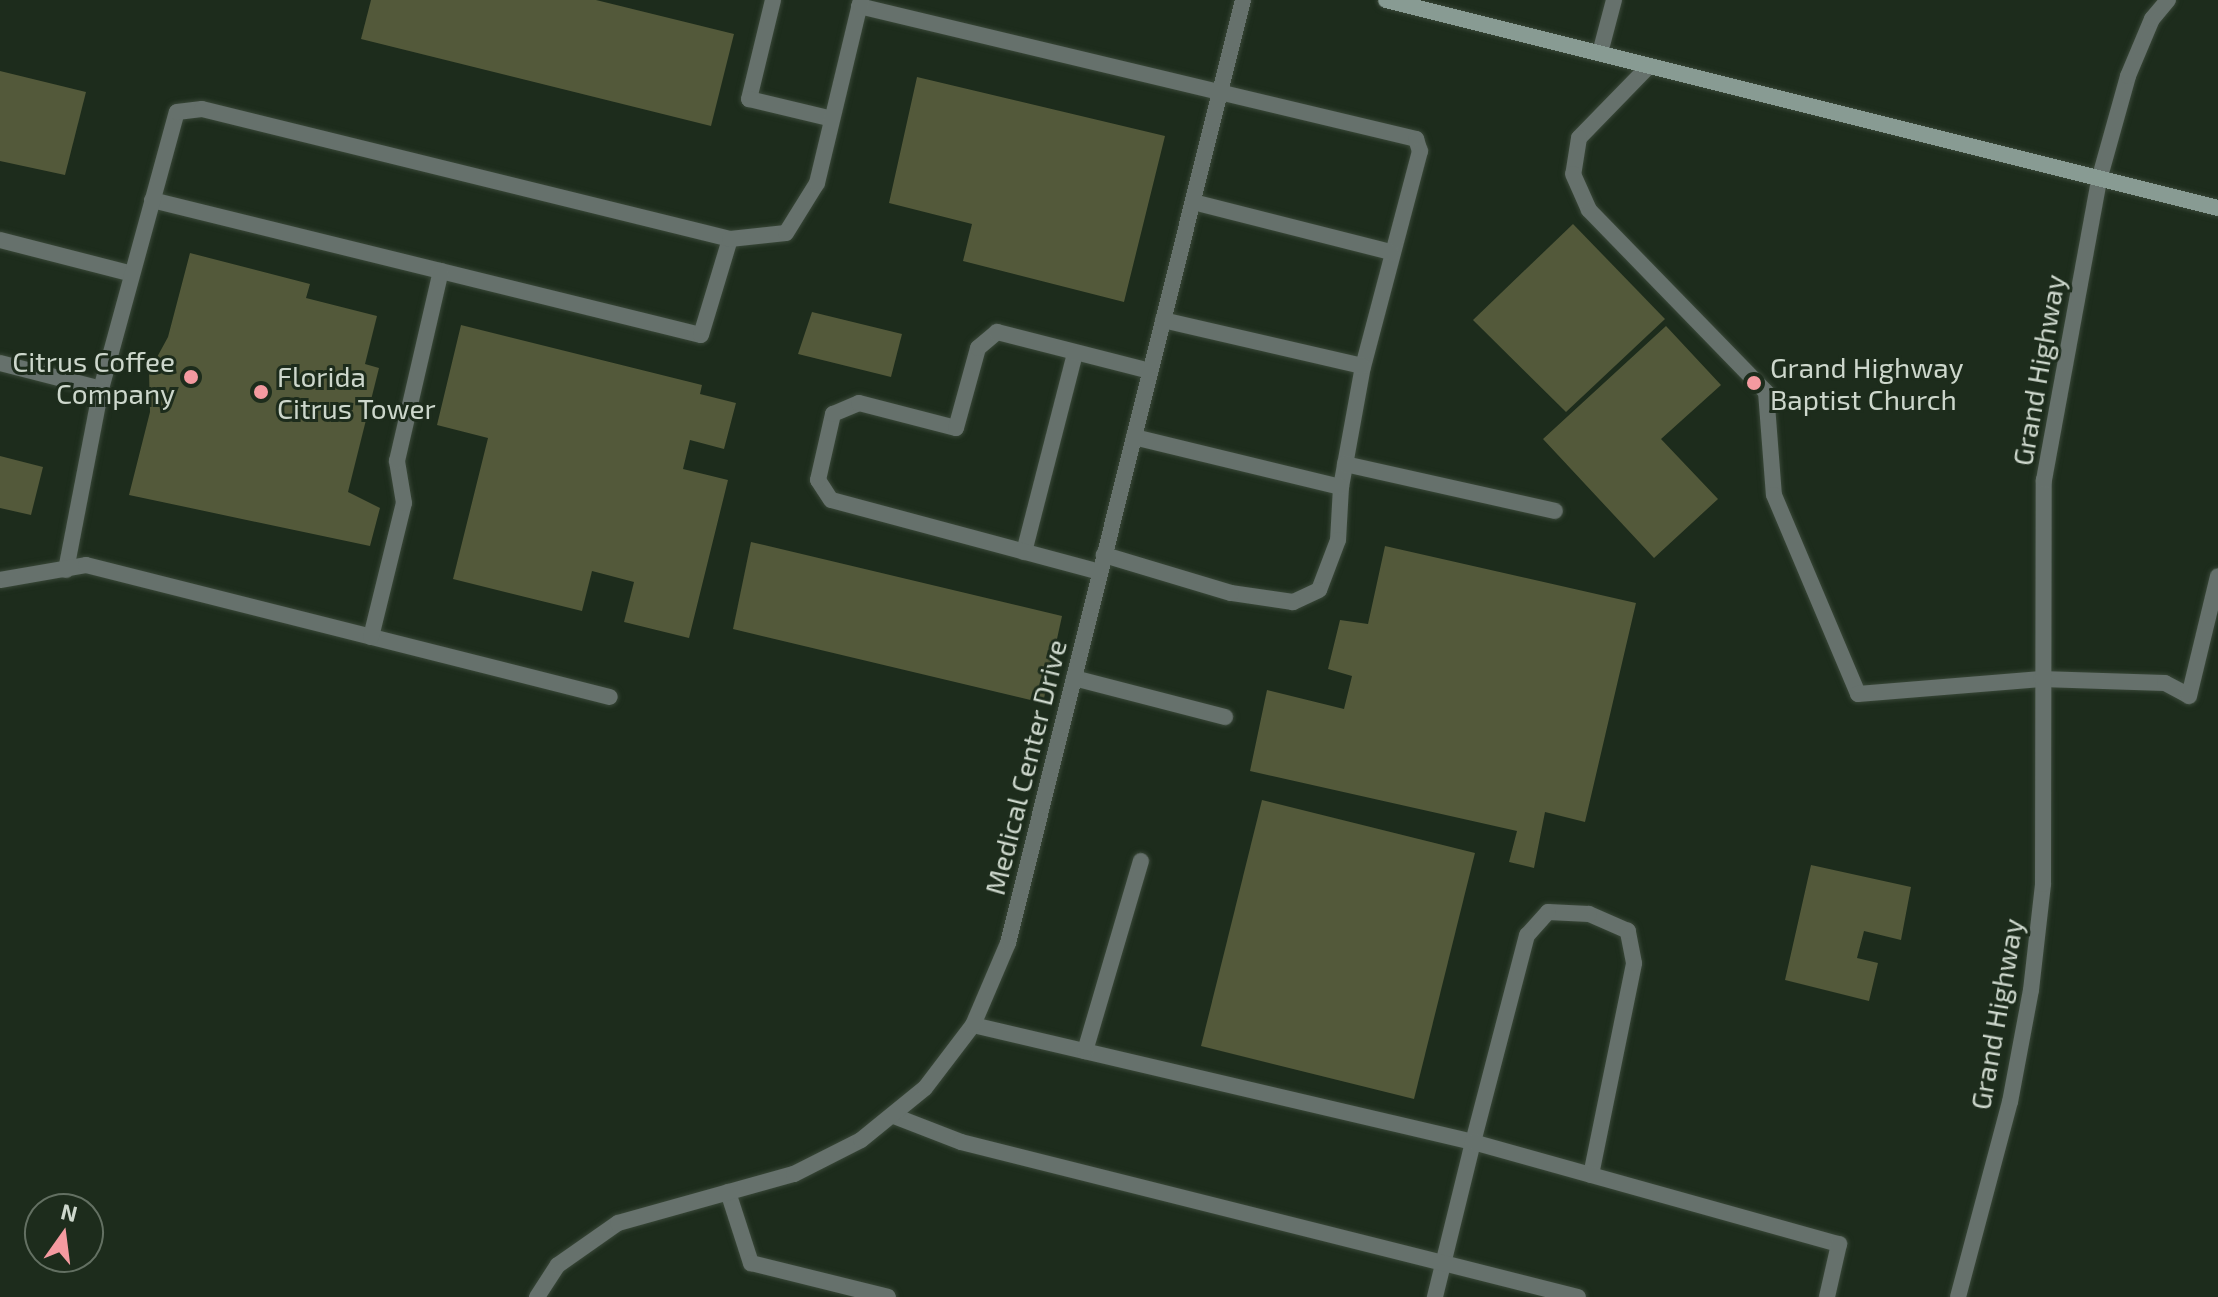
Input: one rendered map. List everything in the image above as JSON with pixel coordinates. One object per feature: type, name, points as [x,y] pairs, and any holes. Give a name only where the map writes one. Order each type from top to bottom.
[{"type":"main road","points":[[1386,0],[2218,208]]},
{"type":"street","points":[[773,0],[749,99],[832,119]]},
{"type":"street","name":"Medical Center Drive","points":[[537,1297],[558,1265],[618,1223],[829,1160],[894,1116],[925,1088],[973,1025],[1008,943],[1243,0]]},
{"type":"street","points":[[1600,53],[1614,0]]},
{"type":"street","name":"Grand Highway","points":[[1958,1297],[2010,1102],[2031,990],[2043,884],[2041,679],[2044,480],[2099,180],[2128,76],[2152,19],[2168,0]]},
{"type":"street","points":[[66,570],[101,389],[177,112],[202,109],[730,239],[786,233],[817,183],[860,3],[1219,94],[1416,139],[1420,151],[1363,366],[1330,565],[1319,590],[1293,602],[1231,593],[1104,555]]},
{"type":"street","points":[[1649,66],[1579,138],[1573,174],[1589,210],[1766,392],[1774,495],[1858,694],[2041,679],[2165,683],[2189,696],[2218,576]]},
{"type":"street","points":[[152,200],[701,335],[730,239]]},
{"type":"street","points":[[1193,202],[1391,252]]},
{"type":"street","points":[[0,240],[132,274]]},
{"type":"street","points":[[371,637],[404,503],[397,461],[441,271]]},
{"type":"street","points":[[1163,320],[1363,366]]},
{"type":"street","points":[[1100,572],[831,500],[818,480],[833,414],[859,403],[956,428],[978,348],[997,332],[1150,371]]},
{"type":"street","points":[[1024,552],[1075,353]]},
{"type":"street","points":[[0,363],[101,389]]},
{"type":"street","points":[[1134,437],[1341,487]]},
{"type":"street","points":[[1345,464],[1555,511]]},
{"type":"street","points":[[0,580],[86,565],[610,697]]},
{"type":"street","points":[[1074,678],[1225,717]]},
{"type":"street","points":[[1085,1051],[1141,861]]},
{"type":"street","points":[[1435,1297],[1527,935],[1548,912],[1589,914],[1628,931],[1634,963],[1591,1175]]},
{"type":"street","points":[[973,1025],[1473,1142],[1839,1244],[1827,1297]]},
{"type":"street","points":[[894,1116],[961,1142],[1444,1260],[1578,1297]]},
{"type":"street","points":[[728,1192],[751,1263],[888,1297]]},
{"type":"building","points":[[371,0],[596,0],[734,34],[711,126],[361,39]]},
{"type":"building","points":[[0,71],[86,92],[65,175],[0,161]]},
{"type":"building","points":[[917,77],[1165,136],[1124,302],[963,261],[972,224],[889,203]]},
{"type":"building","points":[[1573,224],[1665,319],[1566,412],[1473,320]]},
{"type":"building","name":"Florida Citrus Tower","points":[[190,253],[310,284],[306,298],[377,316],[365,364],[379,368],[348,492],[380,508],[370,546],[129,495],[150,412],[149,372],[168,337]]},
{"type":"building","points":[[812,312],[902,334],[891,377],[798,354]]},
{"type":"building","points":[[461,325],[702,385],[700,394],[736,403],[724,449],[690,440],[683,469],[728,480],[689,638],[624,622],[634,582],[592,571],[582,611],[453,579],[488,438],[437,425]]},
{"type":"building","points":[[1666,326],[1721,385],[1661,439],[1718,499],[1654,558],[1543,439]]},
{"type":"building","points":[[0,456],[43,467],[31,515],[0,508]]},
{"type":"building","points":[[751,542],[1062,616],[1043,703],[733,629]]},
{"type":"building","points":[[1385,546],[1636,603],[1585,822],[1545,812],[1534,868],[1509,862],[1517,831],[1250,771],[1267,690],[1344,709],[1352,676],[1328,669],[1340,620],[1368,624]]},
{"type":"building","points":[[1262,800],[1475,853],[1414,1099],[1201,1046]]},
{"type":"building","points":[[1811,865],[1911,887],[1901,940],[1864,931],[1857,958],[1878,963],[1869,1001],[1785,980]]},
{"type":"place","name":"Citrus Coffee Company","points":[[191,377]]},
{"type":"place","name":"Grand Highway Baptist Church","points":[[1754,383]]},
{"type":"place","name":"Florida Citrus Tower","points":[[261,392]]}]
